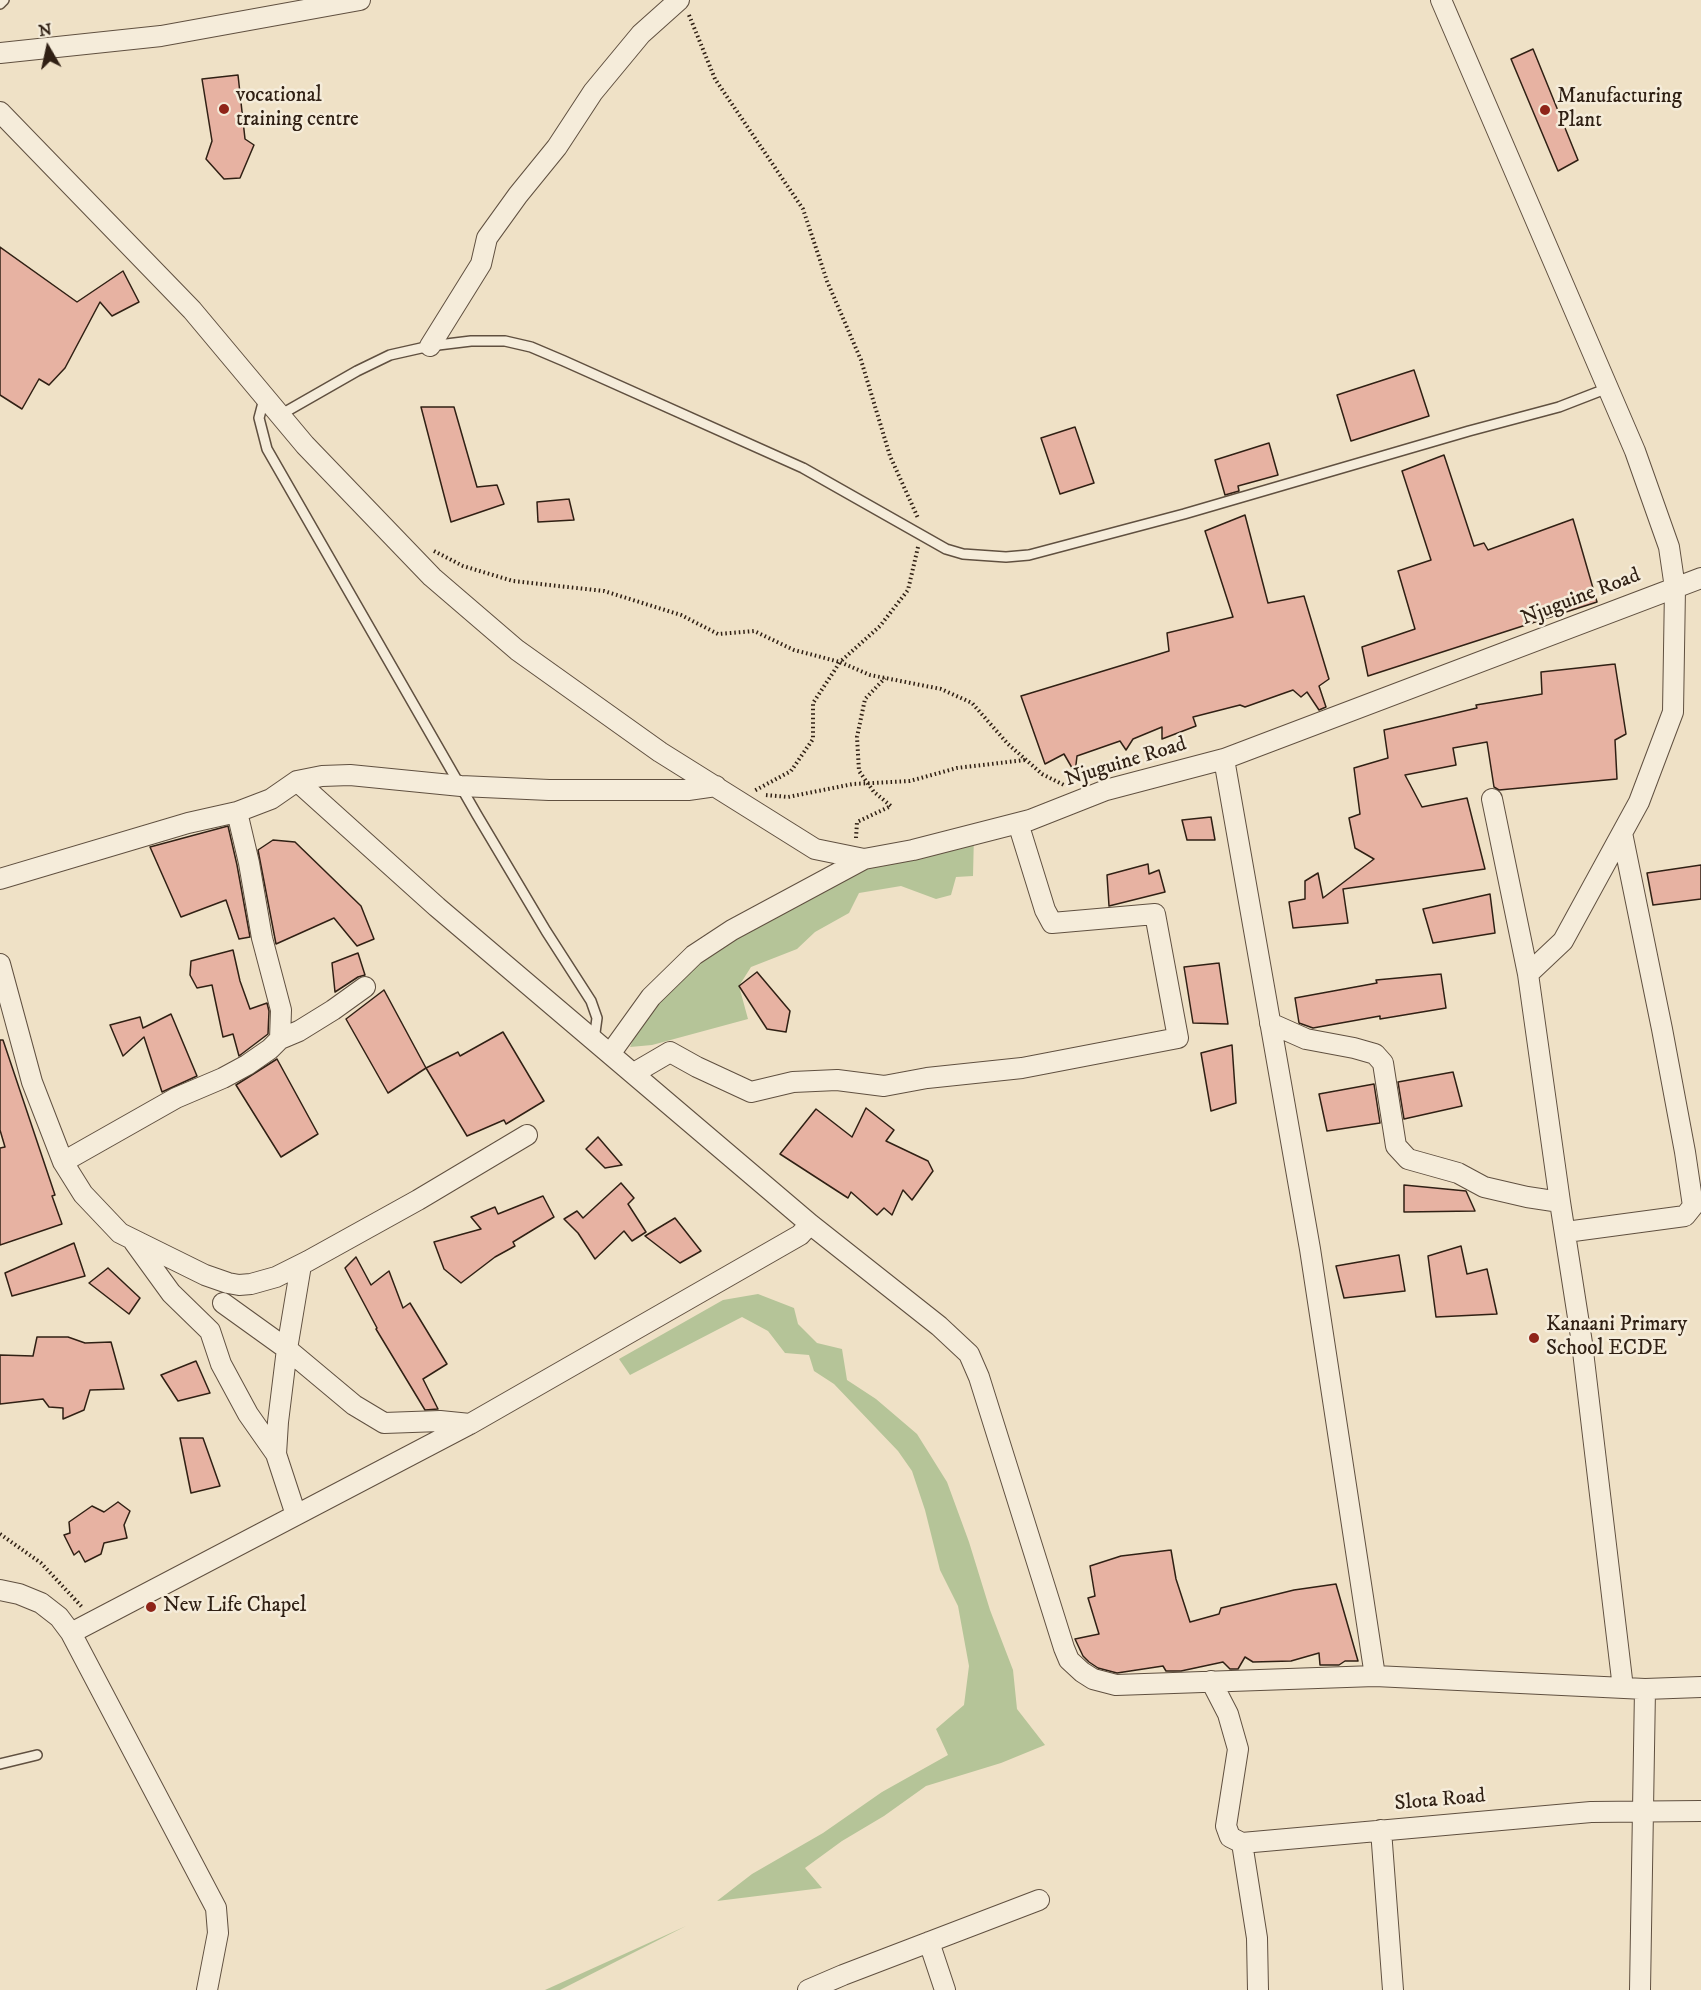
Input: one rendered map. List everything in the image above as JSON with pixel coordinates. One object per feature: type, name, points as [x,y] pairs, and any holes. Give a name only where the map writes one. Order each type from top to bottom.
[{"type":"street","points":[[0,53],[161,36],[360,0]]},
{"type":"street","points":[[1442,0],[1635,451],[1669,547],[1676,588],[1673,712],[1639,802],[1563,941],[1528,974]]},
{"type":"street","points":[[430,346],[481,264],[487,238],[557,147],[593,92],[641,34],[683,5]]},
{"type":"street","points":[[0,112],[192,310],[305,445],[432,577],[517,650],[660,752],[815,849],[859,858]]},
{"type":"street","name":"Njuguine Road","points":[[610,1054],[651,997],[694,955],[732,930],[859,858],[913,850],[1030,820],[1106,790],[1224,759],[1701,578]]},
{"type":"street","points":[[1224,759],[1310,1249],[1375,1676]]},
{"type":"street","points":[[0,879],[188,823],[237,812],[271,799],[297,782],[322,776],[350,775],[461,786],[549,790],[688,790],[716,786]]},
{"type":"street","points":[[297,782],[437,907],[810,1224],[939,1326],[969,1354],[979,1377],[1069,1660],[1082,1672],[1116,1685],[1375,1676],[1645,1689],[1701,1687]]},
{"type":"street","points":[[1492,799],[1528,974],[1584,1354],[1623,1688]]},
{"type":"street","points":[[237,812],[249,863],[262,938],[281,1010],[280,1039]]},
{"type":"street","points":[[634,1073],[670,1052],[751,1092],[793,1082],[837,1080],[884,1086],[927,1078],[1022,1068],[1178,1038],[1155,914],[1052,923],[1045,910],[1018,823]]},
{"type":"street","points":[[1566,1232],[1685,1216],[1693,1206],[1664,1040],[1622,833]]},
{"type":"street","points":[[0,964],[32,1082],[63,1162],[83,1194],[120,1233],[205,1275],[239,1285],[276,1277],[418,1200],[527,1135]]},
{"type":"street","points":[[63,1162],[176,1098],[248,1065],[280,1039],[333,1010],[365,987]]},
{"type":"street","points":[[1270,1023],[1306,1039],[1375,1054],[1383,1063],[1396,1146],[1408,1158],[1458,1173],[1484,1186],[1527,1197],[1560,1202]]},
{"type":"street","points":[[71,1633],[470,1424],[800,1234],[810,1224]]},
{"type":"street","points":[[132,1240],[171,1293],[210,1331],[221,1364],[248,1414],[276,1454],[296,1515]]},
{"type":"street","points":[[276,1454],[287,1349],[301,1265]]},
{"type":"street","points":[[203,1324],[239,1285]]},
{"type":"street","points":[[223,1303],[287,1349],[354,1405],[384,1424],[440,1421],[470,1424]]},
{"type":"street","points":[[0,1590],[19,1594],[41,1603],[59,1617],[71,1633],[216,1908],[218,1934],[207,1990]]},
{"type":"street","points":[[1211,1682],[1228,1714],[1238,1749],[1226,1826],[1230,1837],[1242,1843],[1257,1938],[1258,1990]]},
{"type":"street","points":[[1640,1990],[1645,1689]]},
{"type":"street","name":"Slota Road","points":[[1242,1843],[1591,1812],[1701,1811]]},
{"type":"street","points":[[1381,1830],[1393,1990]]},
{"type":"street","points":[[807,1990],[1039,1900]]},
{"type":"street","points":[[929,1942],[945,1990]]},
{"type":"lane","points":[[0,4],[4,0]]},
{"type":"lane","points":[[280,415],[390,355],[430,346],[471,341],[505,341],[531,347],[803,468],[946,549],[963,554],[1006,556],[1029,555],[1184,514],[1468,430],[1559,407],[1608,388]]},
{"type":"lane","points":[[265,397],[258,418],[267,449],[546,931],[591,1000],[597,1018],[594,1040]]},
{"type":"lane","points":[[0,1764],[37,1755]]},
{"type":"path","points":[[683,5],[715,79],[803,208],[826,281],[861,360],[890,456],[924,537],[908,590],[880,626],[840,662],[813,703],[813,739],[790,771],[748,794],[788,797],[853,784],[910,781],[957,768],[1026,760]]},
{"type":"path","points":[[432,549],[463,566],[513,581],[604,591],[681,615],[718,634],[754,631],[794,650],[840,662],[870,675],[941,690],[972,703],[1008,744],[1042,774],[1088,797]]},
{"type":"path","points":[[859,858],[857,822],[891,806],[874,792],[859,771],[857,737],[865,699],[886,678]]},
{"type":"path","points":[[0,1534],[41,1563],[94,1621]]},
{"type":"green space","points":[[974,834],[973,876],[956,877],[951,895],[936,899],[901,886],[859,893],[849,913],[815,932],[797,949],[751,967],[739,986],[748,1019],[652,1045],[630,1047],[651,997],[694,955],[864,859]]},
{"type":"green space","points":[[758,1294],[794,1308],[798,1324],[817,1343],[842,1349],[847,1380],[876,1399],[917,1434],[947,1482],[969,1542],[990,1610],[1013,1670],[1017,1709],[1045,1745],[1001,1763],[926,1786],[805,1868],[822,1888],[717,1901],[752,1874],[823,1833],[882,1792],[948,1755],[936,1729],[964,1705],[969,1666],[958,1606],[940,1570],[925,1510],[912,1471],[898,1451],[834,1384],[814,1371],[809,1355],[785,1353],[768,1331],[742,1317],[630,1375],[619,1359],[723,1300]]},
{"type":"green space","points":[[686,1926],[560,1990],[545,1990]]},
{"type":"building","name":"Manufacturing Plant","points":[[1533,49],[1578,160],[1558,171],[1511,59]]},
{"type":"building","name":"vocational training centre","points":[[238,75],[245,139],[254,145],[240,178],[224,179],[206,159],[212,141],[202,79]]},
{"type":"building","points":[[0,247],[77,302],[123,271],[139,302],[112,316],[100,302],[65,368],[49,385],[39,379],[22,409],[0,395]]},
{"type":"building","points":[[1414,370],[1429,416],[1351,441],[1337,395]]},
{"type":"building","points":[[421,407],[454,407],[477,487],[497,485],[504,504],[451,522]]},
{"type":"building","points":[[1075,427],[1094,483],[1060,494],[1041,438]]},
{"type":"building","points":[[1269,443],[1278,475],[1238,486],[1239,491],[1225,495],[1215,460]]},
{"type":"building","points":[[1444,455],[1474,546],[1484,543],[1488,550],[1573,519],[1597,602],[1368,676],[1362,647],[1415,629],[1398,571],[1431,560],[1402,471]]},
{"type":"building","points":[[569,499],[574,520],[538,522],[537,502]]},
{"type":"building","points":[[1245,515],[1268,603],[1304,596],[1329,679],[1319,686],[1326,707],[1319,710],[1307,692],[1301,697],[1293,690],[1245,707],[1240,705],[1193,717],[1196,726],[1162,739],[1162,727],[1133,739],[1126,750],[1120,741],[1077,756],[1075,773],[1064,754],[1045,764],[1021,696],[1169,651],[1167,633],[1233,617],[1205,531]]},
{"type":"building","points":[[1615,664],[1626,734],[1615,740],[1617,779],[1499,790],[1494,787],[1487,742],[1453,748],[1456,765],[1405,775],[1422,807],[1467,798],[1485,869],[1343,889],[1348,923],[1293,928],[1289,902],[1305,899],[1305,881],[1318,873],[1323,898],[1374,859],[1355,848],[1349,818],[1360,814],[1354,768],[1388,758],[1384,730],[1477,708],[1476,705],[1542,694],[1541,672]]},
{"type":"building","points":[[1211,817],[1215,840],[1187,840],[1182,820]]},
{"type":"building","points":[[228,826],[250,937],[239,939],[226,900],[181,917],[150,847]]},
{"type":"building","points":[[273,840],[295,842],[361,906],[374,939],[357,946],[334,918],[276,944],[258,850]]},
{"type":"building","points":[[1148,864],[1149,874],[1159,870],[1165,892],[1109,906],[1107,875]]},
{"type":"building","points":[[1701,865],[1701,899],[1653,905],[1647,873]]},
{"type":"building","points":[[1490,894],[1495,933],[1433,943],[1423,909]]},
{"type":"building","points":[[233,950],[240,981],[250,1009],[267,1003],[269,1011],[268,1034],[239,1056],[233,1034],[223,1037],[212,985],[197,988],[190,975],[191,961]]},
{"type":"building","points":[[358,953],[365,975],[335,992],[332,963]]},
{"type":"building","points":[[1219,963],[1228,1024],[1193,1023],[1184,967]]},
{"type":"building","points":[[757,972],[790,1011],[786,1032],[767,1029],[739,986]]},
{"type":"building","points":[[1441,974],[1446,1008],[1380,1019],[1380,1016],[1313,1028],[1299,1023],[1295,998],[1377,983],[1376,980]]},
{"type":"building","points":[[384,990],[426,1068],[388,1093],[346,1019]]},
{"type":"building","points":[[171,1014],[197,1076],[162,1092],[144,1037],[123,1056],[110,1025],[140,1017],[143,1028]]},
{"type":"building","points":[[503,1032],[544,1101],[506,1124],[504,1120],[467,1136],[426,1068],[458,1052],[460,1056]]},
{"type":"building","points":[[0,1040],[3,1040],[55,1195],[52,1196],[62,1224],[0,1245],[0,1148],[5,1147],[0,1130]]},
{"type":"building","points":[[1232,1045],[1236,1103],[1211,1111],[1201,1053]]},
{"type":"building","points":[[277,1059],[318,1134],[281,1157],[236,1085]]},
{"type":"building","points":[[1453,1072],[1462,1106],[1404,1119],[1398,1082]]},
{"type":"building","points":[[1374,1084],[1380,1123],[1327,1131],[1319,1094]]},
{"type":"building","points":[[866,1108],[894,1130],[886,1141],[928,1161],[933,1171],[912,1200],[903,1190],[892,1215],[884,1208],[877,1215],[851,1192],[848,1198],[780,1154],[816,1109],[852,1137]]},
{"type":"building","points":[[598,1137],[622,1165],[605,1168],[586,1149]]},
{"type":"building","points":[[621,1183],[634,1198],[628,1204],[646,1232],[632,1241],[624,1231],[595,1259],[578,1233],[564,1219],[577,1211],[583,1218]]},
{"type":"building","points":[[1404,1185],[1466,1191],[1475,1211],[1404,1212]]},
{"type":"building","points":[[543,1196],[554,1217],[513,1242],[515,1246],[495,1257],[461,1283],[444,1269],[434,1242],[481,1229],[471,1217],[495,1207],[498,1214]]},
{"type":"building","points":[[675,1218],[701,1251],[680,1263],[645,1236]]},
{"type":"building","points":[[74,1243],[85,1276],[12,1296],[5,1273]]},
{"type":"building","points":[[1461,1246],[1467,1274],[1487,1269],[1497,1314],[1436,1317],[1428,1256]]},
{"type":"building","points":[[1399,1255],[1405,1291],[1344,1298],[1336,1266]]},
{"type":"building","points":[[356,1257],[371,1285],[389,1271],[403,1308],[410,1303],[447,1364],[423,1379],[438,1409],[425,1410],[376,1329],[345,1268]]},
{"type":"building","points":[[108,1268],[140,1298],[129,1314],[89,1283]]},
{"type":"building","points":[[37,1337],[68,1337],[85,1343],[111,1342],[124,1389],[90,1390],[84,1410],[63,1419],[63,1408],[49,1407],[43,1399],[0,1404],[0,1355],[33,1356]]},
{"type":"building","points":[[196,1361],[210,1393],[178,1401],[161,1375]]},
{"type":"building","points":[[180,1438],[203,1438],[220,1486],[191,1493]]},
{"type":"building","points":[[118,1502],[130,1511],[124,1525],[127,1538],[104,1543],[101,1554],[85,1562],[79,1551],[74,1555],[64,1535],[70,1533],[69,1522],[92,1506],[104,1512]]},
{"type":"building","points":[[1171,1550],[1176,1579],[1190,1622],[1219,1614],[1221,1608],[1294,1590],[1336,1584],[1358,1661],[1345,1661],[1339,1665],[1320,1665],[1319,1653],[1291,1661],[1253,1662],[1245,1657],[1238,1669],[1230,1669],[1223,1662],[1181,1671],[1166,1671],[1163,1666],[1117,1673],[1098,1668],[1089,1662],[1083,1656],[1075,1639],[1099,1634],[1088,1598],[1095,1596],[1090,1566],[1121,1556]]},
{"type":"place","name":"vocational training centre","points":[[224,109]]},
{"type":"place","name":"Manufacturing Plant","points":[[1545,110]]},
{"type":"place","name":"Kanaani Primary School ECDE","points":[[1534,1338]]},
{"type":"place","name":"New Life Chapel","points":[[151,1607]]}]
